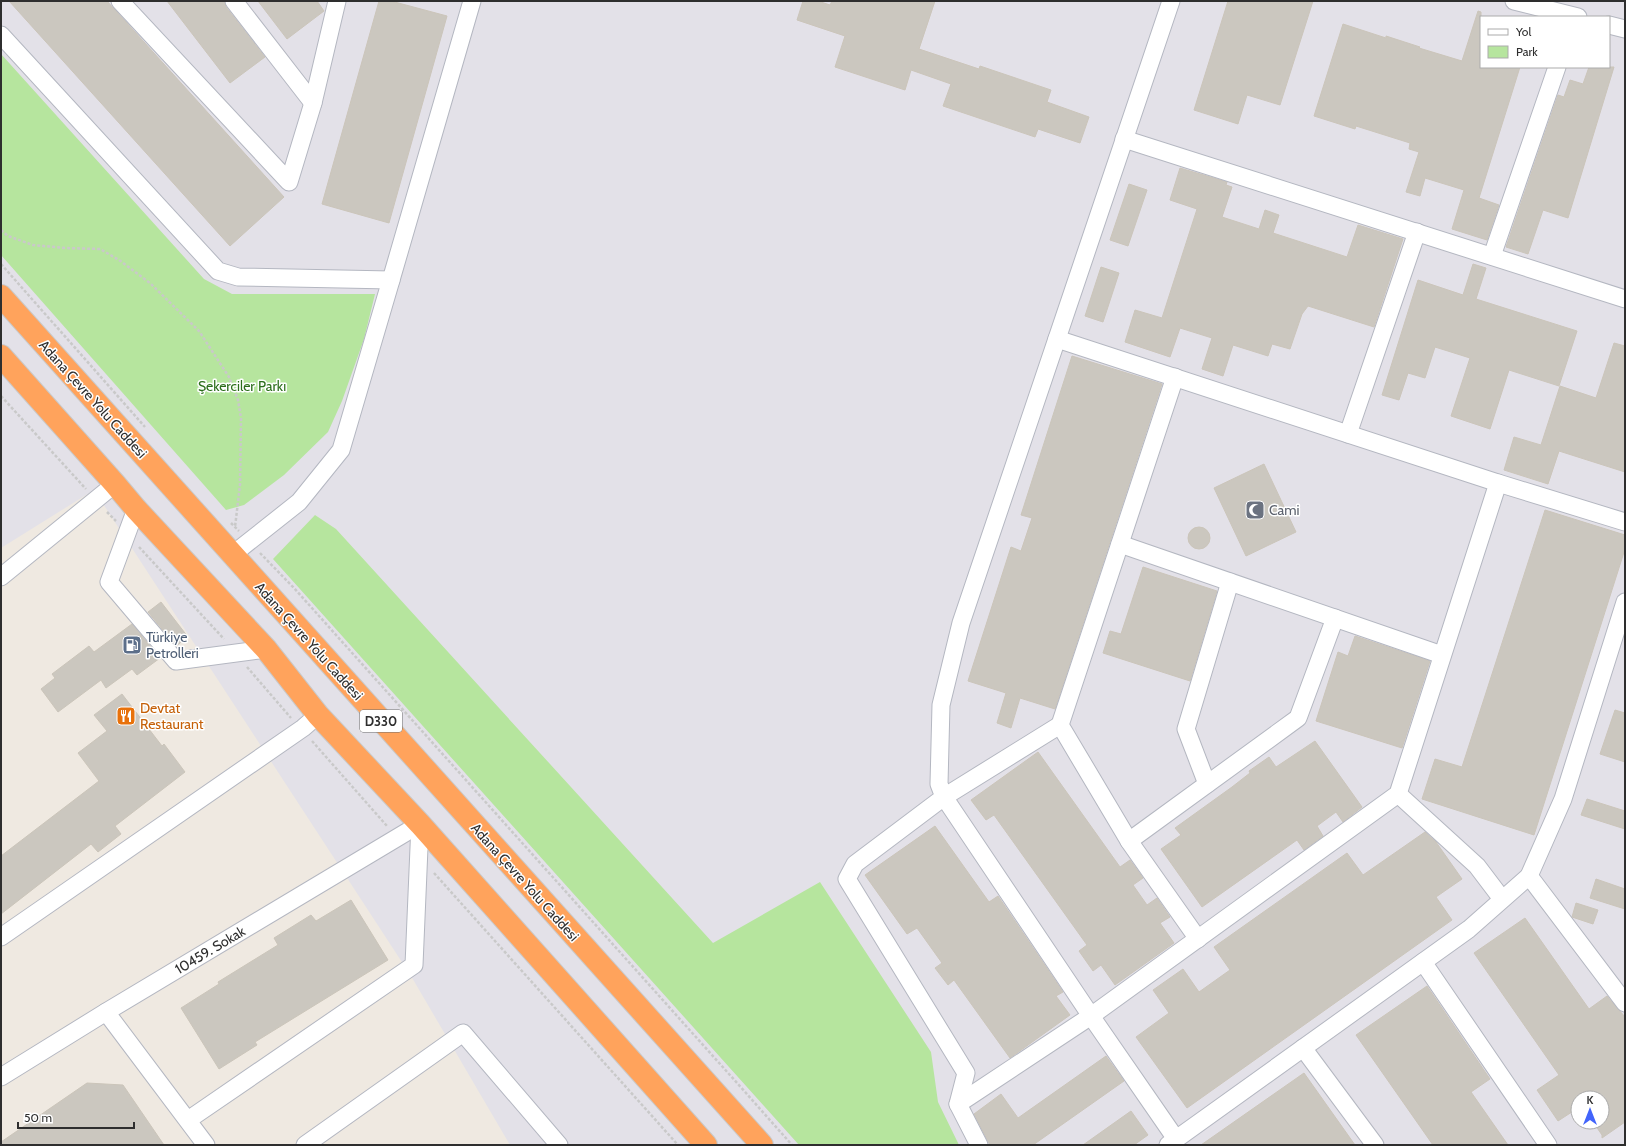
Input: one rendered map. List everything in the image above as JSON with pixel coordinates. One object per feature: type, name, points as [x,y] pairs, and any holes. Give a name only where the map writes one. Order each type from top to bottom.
[{"type":"highway","name":"Adana Çevre Yolu Caddesi","points":[[1,296],[762,1145]]},
{"type":"highway","name":"D330","points":[[1,356],[136,509],[266,649],[318,715],[420,824],[706,1145]]},
{"type":"street","points":[[120,1],[289,182],[313,103],[337,1]]},
{"type":"street","points":[[234,1],[313,103]]},
{"type":"street","points":[[232,555],[299,502],[342,450],[472,1]]},
{"type":"street","points":[[1171,1],[961,623],[941,705],[939,784],[944,797],[1091,1016],[1172,1142],[1469,929],[1529,876],[1563,799],[1625,602]]},
{"type":"street","points":[[1514,1],[1572,16]]},
{"type":"street","points":[[1610,25],[1625,29]]},
{"type":"street","points":[[1,35],[218,271],[238,277],[391,280]]},
{"type":"street","points":[[1492,256],[1557,68]]},
{"type":"street","points":[[1124,139],[1625,299]]},
{"type":"street","points":[[1348,434],[1417,232]]},
{"type":"street","points":[[1056,339],[1498,483],[1625,522]]},
{"type":"street","points":[[979,1145],[958,1104],[966,1073],[847,879],[856,864],[944,797],[1060,724],[1174,377]]},
{"type":"street","points":[[958,1104],[1091,1016],[1398,794],[1498,483]]},
{"type":"street","points":[[1,576],[115,484]]},
{"type":"street","points":[[136,509],[109,582],[176,661],[266,649]]},
{"type":"street","points":[[1120,544],[1442,655]]},
{"type":"street","points":[[1207,784],[1186,729],[1230,582]]},
{"type":"street","points":[[1129,841],[1298,718],[1335,618]]},
{"type":"street","points":[[1,937],[301,729],[318,715]]},
{"type":"street","points":[[1060,724],[1129,841],[1198,939]]},
{"type":"street","points":[[1398,794],[1477,866],[1502,900]]},
{"type":"street","points":[[188,1120],[414,965],[420,824]]},
{"type":"street","name":"10459. Sokak","points":[[1,1077],[106,1012],[420,824]]},
{"type":"street","points":[[1529,876],[1625,1003]]},
{"type":"street","points":[[1423,962],[1548,1145]]},
{"type":"street","points":[[106,1012],[206,1145]]},
{"type":"street","points":[[305,1145],[463,1033],[559,1145]]},
{"type":"street","points":[[1303,1048],[1375,1145]]},
{"type":"path","points":[[1,230],[8,236],[33,245],[100,249],[119,260],[150,283],[199,331],[229,377],[238,400],[241,418],[240,485],[232,555]]},
{"type":"path","points":[[1,264],[150,431]]},
{"type":"path","points":[[1,396],[215,628],[301,729],[398,837]]},
{"type":"path","points":[[227,518],[294,588],[792,1145]]},
{"type":"path","points":[[418,858],[551,1002],[678,1145]]},
{"type":"shaded area","points":[[1,1],[1625,1],[1625,1145],[510,1145],[411,976],[94,490],[1,548]]},
{"type":"green space","name":"Şekerciler Parkı","points":[[1,54],[204,279],[232,294],[375,294],[364,339],[342,401],[328,432],[284,475],[244,505],[226,510],[1,255]]},
{"type":"green space","points":[[315,515],[336,529],[713,943],[820,882],[931,1052],[938,1102],[959,1145],[799,1145],[273,559]]},
{"type":"building","points":[[9,1],[107,1],[284,197],[230,246]]},
{"type":"building","points":[[167,1],[224,1],[226,7],[265,57],[230,83]]},
{"type":"building","points":[[258,1],[317,1],[324,11],[287,39]]},
{"type":"building","points":[[379,1],[391,1],[447,16],[389,223],[322,204]]},
{"type":"building","points":[[803,1],[818,1],[830,5],[832,1],[935,1],[919,49],[979,69],[980,66],[1051,90],[1047,102],[1089,117],[1080,143],[1038,129],[1035,137],[943,106],[951,84],[911,70],[905,90],[835,67],[845,36],[797,20]]},
{"type":"building","points":[[1228,1],[1313,1],[1280,105],[1247,95],[1238,124],[1194,110]]},
{"type":"building","points":[[1478,11],[1481,12],[1480,68],[1520,68],[1479,198],[1499,205],[1487,240],[1452,229],[1464,190],[1425,178],[1420,196],[1406,192],[1419,152],[1409,149],[1410,143],[1356,126],[1355,129],[1314,116],[1343,24],[1386,38],[1386,36],[1462,61]]},
{"type":"building","points":[[1614,67],[1568,218],[1543,210],[1528,254],[1506,247],[1558,95],[1564,97],[1570,80],[1583,84],[1589,68]]},
{"type":"building","points":[[1180,168],[1227,182],[1226,185],[1232,187],[1222,217],[1259,229],[1265,210],[1279,215],[1273,233],[1347,257],[1358,225],[1403,239],[1374,327],[1308,306],[1302,314],[1290,349],[1272,344],[1268,356],[1233,345],[1223,376],[1202,369],[1212,338],[1180,328],[1170,357],[1125,342],[1135,310],[1162,318],[1197,209],[1170,200]]},
{"type":"building","points":[[1129,184],[1147,190],[1128,246],[1110,240]]},
{"type":"building","points":[[1473,264],[1486,268],[1476,299],[1577,331],[1559,386],[1509,370],[1490,429],[1451,416],[1470,358],[1435,347],[1425,378],[1408,373],[1399,400],[1382,395],[1418,280],[1463,295]]},
{"type":"building","points":[[1101,267],[1119,273],[1103,322],[1085,316]]},
{"type":"building","points":[[1614,343],[1625,346],[1625,472],[1559,451],[1548,484],[1504,470],[1514,437],[1541,445],[1560,386],[1596,398]]},
{"type":"building","points":[[1072,356],[1162,384],[1055,709],[1020,698],[1011,728],[997,723],[1006,693],[968,681],[1011,547],[1021,551],[1032,518],[1021,515]]},
{"type":"building","name":"Cami","points":[[1264,464],[1296,532],[1246,556],[1214,488]]},
{"type":"building","points":[[1545,510],[1625,535],[1625,549],[1534,835],[1422,799],[1435,759],[1462,767]]},
{"type":"building","points":[[1199,527],[1207,530],[1210,538],[1207,546],[1199,549],[1191,546],[1188,538],[1191,530]]},
{"type":"building","points":[[1143,567],[1217,591],[1190,681],[1103,653],[1110,631],[1121,634]]},
{"type":"building","points":[[161,602],[188,637],[176,646],[148,612]]},
{"type":"building","points":[[132,624],[160,658],[137,675],[132,669],[106,688],[101,680],[58,712],[41,689],[55,678],[52,674],[89,646],[94,652]]},
{"type":"building","points":[[1355,636],[1430,661],[1402,748],[1316,721],[1338,652],[1348,656]]},
{"type":"building","points":[[122,694],[162,746],[164,744],[185,772],[115,826],[121,834],[98,852],[91,844],[1,914],[1,856],[99,781],[78,753],[107,731],[94,715]]},
{"type":"building","points":[[1615,710],[1625,713],[1625,762],[1600,754]]},
{"type":"building","points":[[1315,741],[1362,807],[1343,822],[1336,812],[1317,826],[1323,836],[1304,850],[1297,840],[1202,907],[1161,849],[1181,835],[1175,828],[1232,787],[1250,773],[1249,771],[1269,757],[1276,767]]},
{"type":"building","points":[[1038,752],[1120,867],[1130,860],[1143,878],[1133,885],[1147,905],[1157,898],[1170,917],[1160,923],[1174,943],[1115,985],[1101,965],[1093,971],[1079,951],[1087,945],[994,815],[986,820],[971,800]]},
{"type":"building","points":[[1587,799],[1625,811],[1625,829],[1581,815]]},
{"type":"building","points":[[935,826],[989,902],[998,896],[1063,992],[1056,996],[1070,1015],[1010,1058],[954,980],[948,985],[935,968],[942,963],[917,928],[907,934],[865,875]]},
{"type":"building","points":[[1425,832],[1436,842],[1462,879],[1436,897],[1452,920],[1187,1108],[1136,1037],[1169,1013],[1153,990],[1183,969],[1199,992],[1230,970],[1214,947],[1347,853],[1363,875]]},
{"type":"building","points":[[1596,879],[1625,889],[1625,909],[1590,898]]},
{"type":"building","points":[[351,900],[388,960],[255,1042],[257,1045],[219,1069],[181,1008],[219,984],[218,982],[278,945],[274,938],[311,915],[316,921]]},
{"type":"building","points":[[1576,903],[1598,910],[1593,924],[1572,917]]},
{"type":"building","points":[[1525,918],[1589,1009],[1607,996],[1625,1017],[1625,1122],[1602,1138],[1599,1130],[1610,1130],[1610,1090],[1570,1090],[1570,1113],[1558,1121],[1537,1090],[1559,1075],[1474,953]]},
{"type":"building","points":[[1427,986],[1490,1079],[1471,1092],[1508,1145],[1433,1145],[1356,1035]]},
{"type":"building","points":[[1106,1056],[1124,1081],[1033,1145],[990,1145],[974,1114],[1001,1094],[1018,1118]]},
{"type":"building","points":[[1304,1073],[1355,1145],[1201,1145]]},
{"type":"building","points":[[87,1083],[123,1085],[164,1145],[1,1145],[1,1142]]},
{"type":"building","points":[[1131,1111],[1148,1135],[1134,1145],[1083,1145]]},
{"type":"place","name":"Cami","points":[[1255,510]]},
{"type":"place","name":"Türkiye Petrolleri","points":[[132,645]]},
{"type":"place","name":"Devtat Restaurant","points":[[126,716]]}]
